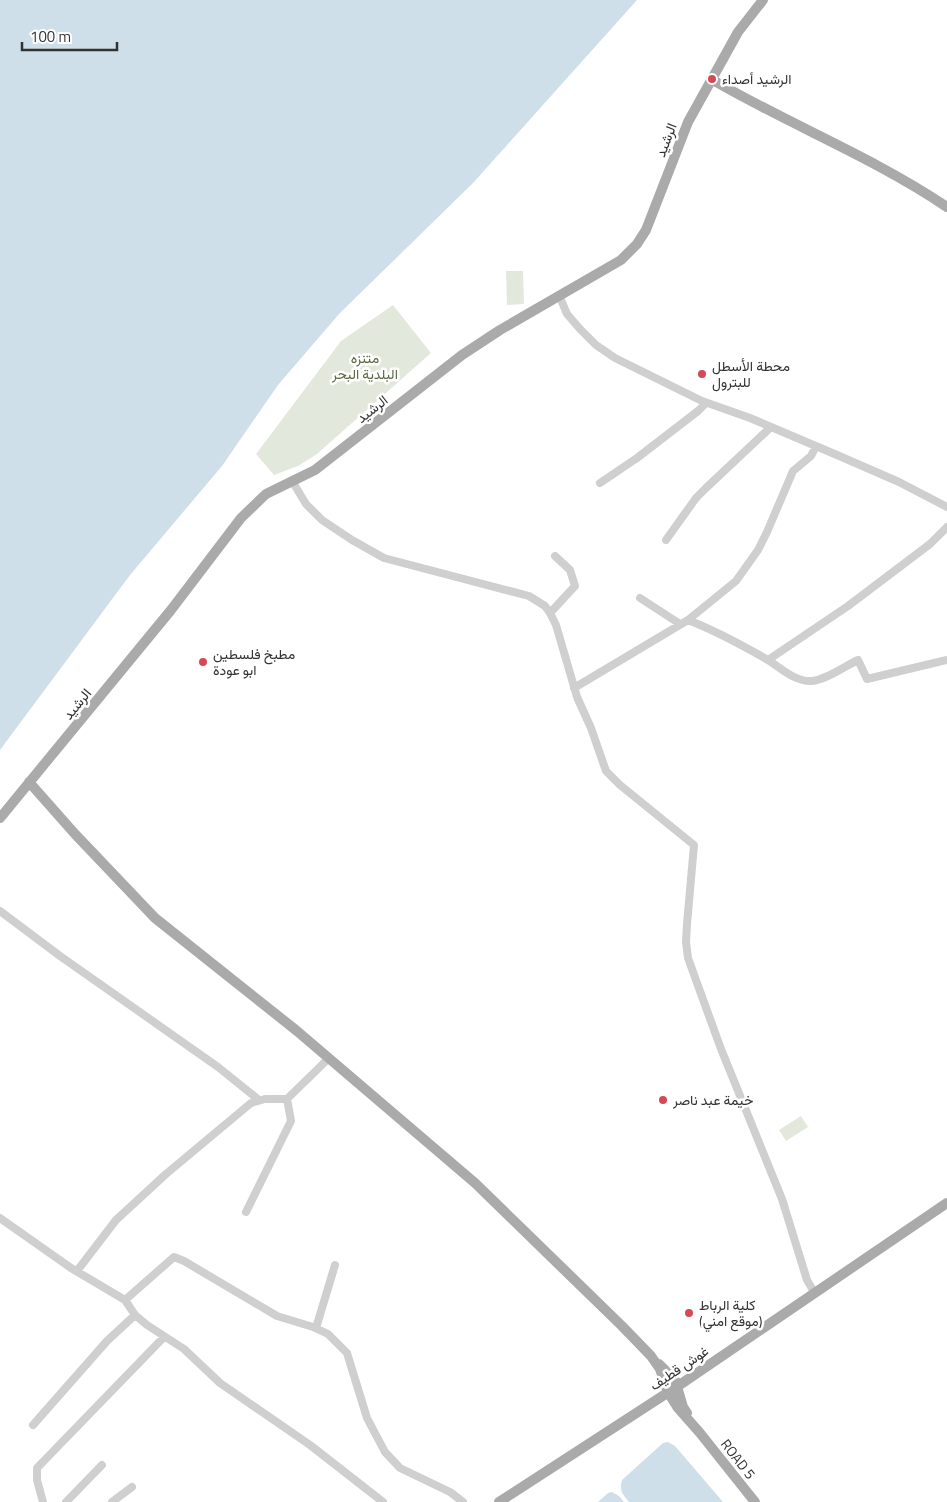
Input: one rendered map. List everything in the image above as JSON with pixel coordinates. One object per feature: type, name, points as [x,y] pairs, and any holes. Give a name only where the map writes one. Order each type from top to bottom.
[{"type":"main road","name":"الرشيد","points":[[0,818],[171,610],[241,518],[266,494],[321,466],[462,355],[500,330],[615,264],[637,244],[646,230],[688,122],[738,32],[763,0]]},
{"type":"main road","points":[[711,79],[785,120],[898,177],[947,207]]},
{"type":"main road","points":[[29,782],[75,834],[155,918],[329,1058],[482,1190],[675,1380],[683,1407],[700,1433]]},
{"type":"main road","name":"غوش قطيف","points":[[499,1502],[678,1386],[947,1203]]},
{"type":"main road","points":[[652,1356],[660,1369],[668,1392],[678,1408],[700,1433]]},
{"type":"main road","name":"ROAD 5","points":[[700,1433],[755,1502]]},
{"type":"street","points":[[559,295],[567,314],[603,350],[648,375],[706,403],[771,427],[899,482],[947,507]]},
{"type":"street","points":[[600,483],[637,458],[706,403]]},
{"type":"street","points":[[666,540],[696,498],[771,427]]},
{"type":"street","points":[[574,688],[688,620],[736,581],[758,550],[793,471],[811,456],[816,446]]},
{"type":"street","points":[[292,481],[306,504],[322,520],[384,558],[529,596],[537,600],[550,613],[561,640],[574,688],[606,771],[620,785],[694,845],[686,942],[688,958],[721,1049],[782,1200],[807,1280],[814,1292]]},
{"type":"street","points":[[768,660],[848,606],[930,544],[947,527]]},
{"type":"street","points":[[550,613],[575,586],[570,570],[556,556]]},
{"type":"street","points":[[640,598],[680,624]]},
{"type":"street","points":[[688,620],[712,629],[768,660],[794,677],[811,681],[820,679],[858,660],[868,679],[947,660]]},
{"type":"street","points":[[0,911],[218,1067],[260,1100]]},
{"type":"street","points":[[78,1271],[116,1220],[230,1120],[251,1104],[260,1100],[287,1099],[329,1058]]},
{"type":"street","points":[[246,1212],[291,1121],[287,1099]]},
{"type":"street","points":[[0,1218],[78,1271],[125,1300],[135,1315],[164,1337],[184,1349],[220,1383],[310,1444],[383,1502]]},
{"type":"street","points":[[125,1300],[174,1257],[278,1316],[316,1328],[328,1334],[347,1353],[367,1418],[377,1439],[389,1457],[400,1468],[450,1492],[463,1502]]},
{"type":"street","points":[[316,1328],[335,1264]]},
{"type":"street","points":[[33,1425],[107,1341],[135,1315]]},
{"type":"street","points":[[43,1502],[37,1480],[37,1468],[164,1337]]},
{"type":"street","points":[[66,1502],[102,1465]]},
{"type":"street","points":[[112,1502],[132,1487]]},
{"type":"green space","points":[[506,271],[523,271],[524,304],[507,305]]},
{"type":"green space","name":"متنزه البلدية البحر","points":[[393,305],[431,353],[317,454],[298,466],[274,475],[256,454],[341,341]]},
{"type":"green space","points":[[801,1116],[808,1127],[786,1141],[779,1130]]},
{"type":"shaded area","points":[[0,0],[637,0],[473,183],[339,314],[278,385],[222,466],[130,575],[0,750]]},
{"type":"shaded area","points":[[668,1442],[675,1446],[723,1502],[629,1502],[622,1492],[622,1480],[663,1443]]},
{"type":"shaded area","points":[[612,1492],[624,1502],[598,1502],[608,1493]]},
{"type":"place","name":"الرشيد أصداء","points":[[712,79]]},
{"type":"place","name":"محطة الأسطل للبترول","points":[[702,374]]},
{"type":"place","name":"مطبخ فلسطين ابو عودة","points":[[203,662]]},
{"type":"place","name":"خيمة عبد ناصر","points":[[663,1100]]},
{"type":"place","name":"كلية الرباط (موقع امني)","points":[[689,1313]]}]
